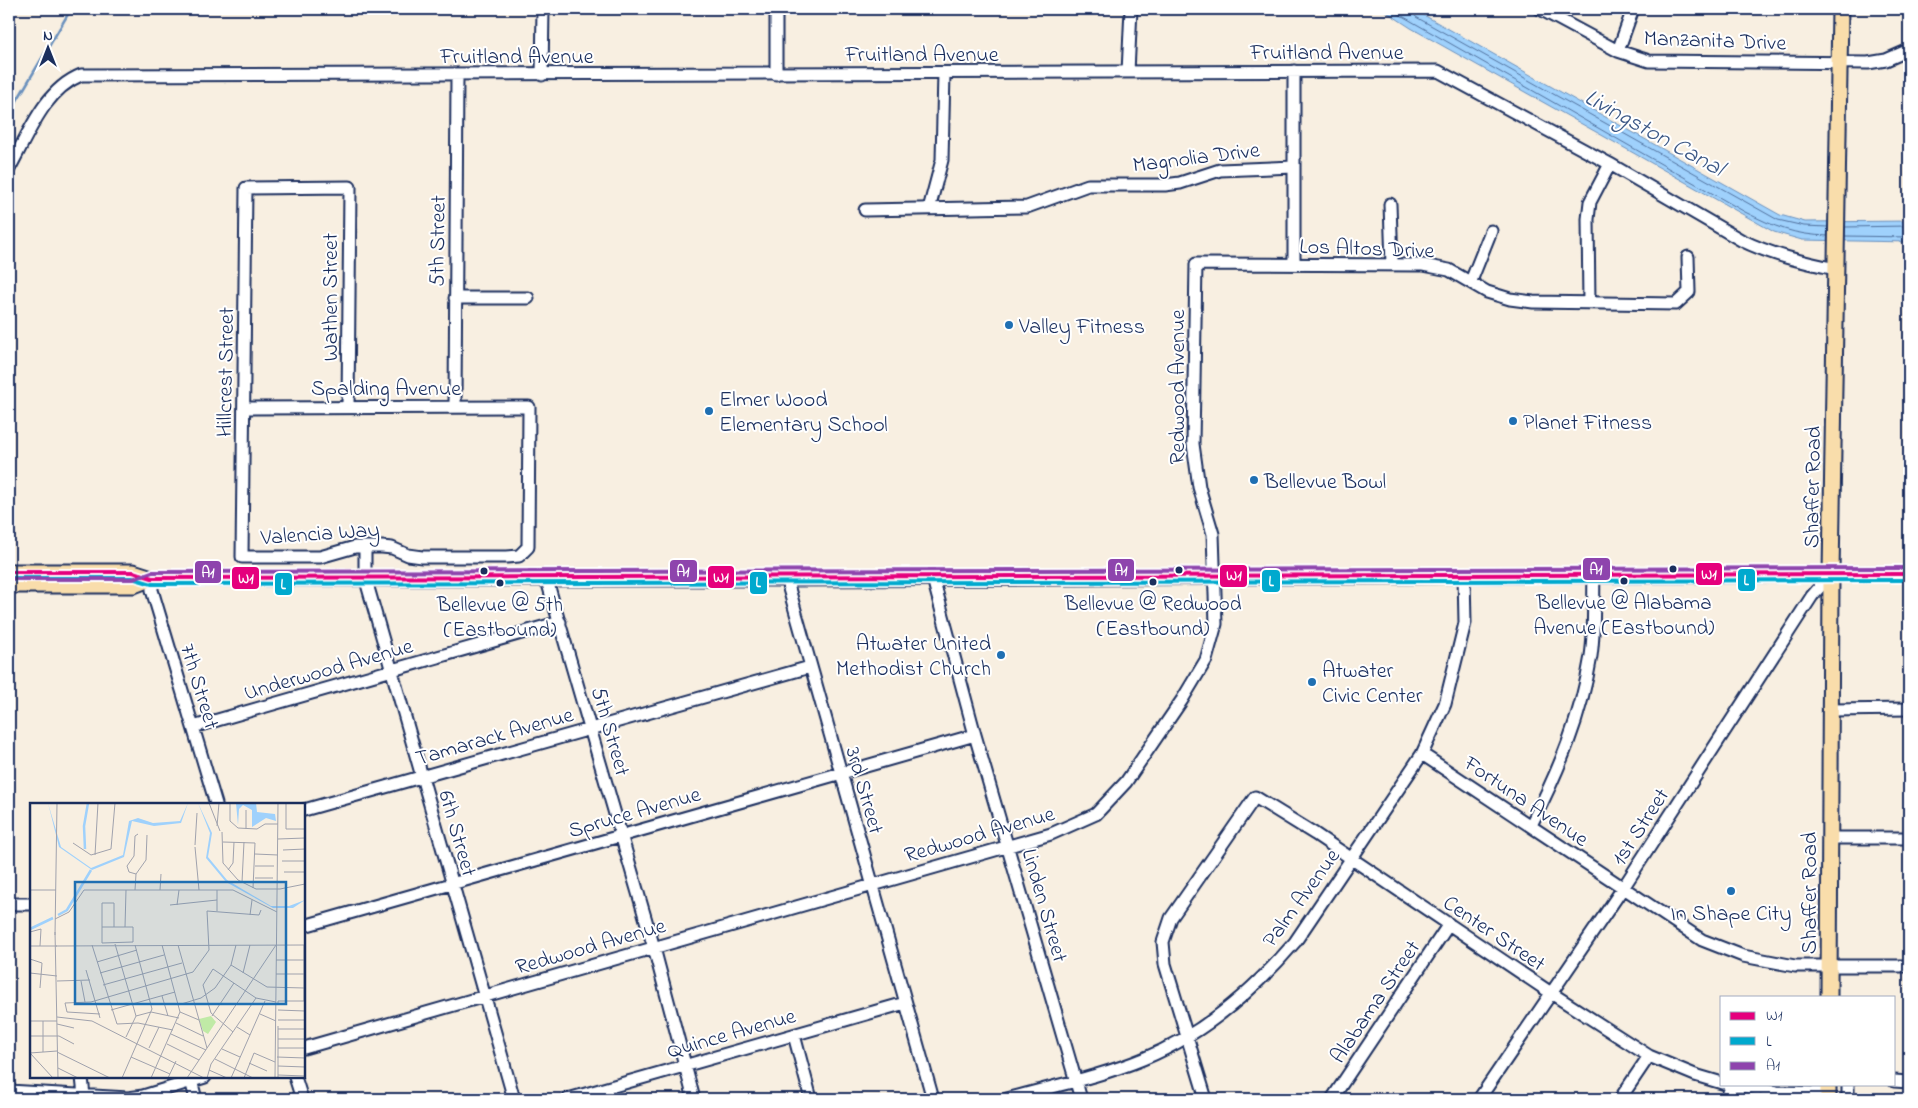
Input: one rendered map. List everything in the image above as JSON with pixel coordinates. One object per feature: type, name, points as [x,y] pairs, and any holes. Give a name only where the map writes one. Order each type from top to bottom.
[{"type":"main road","name":"Shaffer Road","points":[[1829,996],[1831,574],[1840,9]]},
{"type":"main road","points":[[9,572],[133,572],[152,578],[1909,574]]},
{"type":"main road","points":[[9,586],[134,586],[152,578]]},
{"type":"street","points":[[542,75],[543,9]]},
{"type":"street","points":[[776,9],[776,74]]},
{"type":"street","points":[[1128,72],[1131,9]]},
{"type":"street","name":"Manzanita Drive","points":[[1540,9],[1618,51],[1649,61],[1868,63],[1886,60],[1909,50]]},
{"type":"street","points":[[1618,51],[1633,9]]},
{"type":"street","points":[[1294,71],[1294,264]]},
{"type":"street","name":"Fruitland Avenue","points":[[9,169],[52,94],[68,81],[81,75],[1438,71],[1610,164],[1762,250],[1791,260],[1836,269]]},
{"type":"street","points":[[929,209],[942,160],[944,73]]},
{"type":"street","name":"5th Street","points":[[455,407],[457,75]]},
{"type":"street","points":[[1589,302],[1588,219],[1590,202],[1610,164]]},
{"type":"street","name":"Magnolia Drive","points":[[866,210],[1027,207],[1088,185],[1165,185],[1180,183],[1220,170],[1294,167]]},
{"type":"street","name":"Hillcrest Street","points":[[242,557],[246,188],[350,187]]},
{"type":"street","name":"Wathen Street","points":[[348,407],[350,187]]},
{"type":"street","points":[[1390,204],[1392,264]]},
{"type":"street","points":[[1471,281],[1491,231]]},
{"type":"street","name":"Los Altos Drive","points":[[1196,264],[1423,265],[1449,270],[1471,281],[1487,292],[1510,299],[1533,302],[1676,304],[1688,292],[1688,257]]},
{"type":"street","name":"Redwood Avenue","points":[[305,1048],[1051,834],[1096,814],[1126,782],[1182,700],[1206,660],[1216,624],[1213,534],[1199,487],[1193,444],[1196,264]]},
{"type":"street","points":[[455,298],[528,298]]},
{"type":"street","name":"Spalding Avenue","points":[[244,408],[529,407],[528,547],[519,556]]},
{"type":"street","name":"Valencia Way","points":[[242,557],[320,557],[355,546],[392,548],[408,555],[422,557],[519,556]]},
{"type":"street","name":"6th Street","points":[[365,546],[365,577],[514,1099]]},
{"type":"street","name":"1st Street","points":[[1479,1099],[1622,888],[1812,596],[1831,574]]},
{"type":"street","name":"Palm Avenue","points":[[1008,1099],[1142,1060],[1188,1036],[1244,995],[1295,942],[1422,754],[1445,704],[1459,654],[1465,623],[1464,575]]},
{"type":"street","points":[[1531,825],[1557,774],[1576,721],[1591,654],[1594,575]]},
{"type":"street","name":"5th Street","points":[[546,577],[654,948],[687,1066],[694,1099]]},
{"type":"street","name":"Linden Street","points":[[935,577],[935,586],[975,735],[1081,1099]]},
{"type":"street","name":"7th Street","points":[[152,578],[152,590],[216,803]]},
{"type":"street","name":"3rd Street","points":[[786,578],[933,1099]]},
{"type":"street","name":"Underwood Avenue","points":[[192,727],[560,622]]},
{"type":"street","name":"Tamarack Avenue","points":[[305,810],[810,667]]},
{"type":"street","points":[[1830,710],[1909,709]]},
{"type":"street","name":"Spruce Avenue","points":[[305,926],[975,735]]},
{"type":"street","name":"Fortuna Avenue","points":[[1422,754],[1702,940],[1735,952],[1796,966],[1909,966]]},
{"type":"street","name":"Center Street","points":[[1188,1036],[1165,964],[1163,942],[1172,918],[1255,796],[1649,1056],[1695,1075],[1720,1082]]},
{"type":"street","points":[[1830,838],[1909,838]]},
{"type":"street","points":[[9,904],[30,904]]},
{"type":"street","name":"Alabama Street","points":[[1332,1099],[1449,924]]},
{"type":"street","name":"Quince Avenue","points":[[568,1099],[906,1003]]},
{"type":"street","points":[[794,1035],[811,1099]]},
{"type":"street","points":[[1188,1036],[1206,1099]]},
{"type":"street","points":[[1620,1099],[1649,1056]]},
{"type":"street","points":[[82,1078],[84,1096]]},
{"type":"street","points":[[296,1078],[302,1099]]},
{"type":"street","points":[[9,1091],[128,1098],[190,1079],[196,1099]]},
{"type":"street","points":[[1896,1081],[1909,1082]]},
{"type":"street","points":[[1726,1099],[1727,1086]]},
{"type":"street","name":"Center Street","points":[[1742,1086],[1801,1094],[1828,1092]]},
{"type":"street","points":[[1848,1086],[1848,1099]]},
{"type":"water","points":[[1382,9],[1413,9],[1780,215],[1805,222],[1909,221],[1909,242],[1802,240],[1774,232],[1411,28]]},
{"type":"waterway","points":[[9,114],[71,9]]},
{"type":"transit line","name":"A1","points":[[9,579],[133,579],[152,572],[1909,568]]},
{"type":"transit line","name":"W1","points":[[9,572],[133,572],[152,578],[1909,574]]},
{"type":"transit line","name":"L","points":[[9,578],[132,578],[152,584],[1909,580]]},
{"type":"place","name":"Valley Fitness","points":[[1009,325]]},
{"type":"place","name":"Elmer Wood Elementary School","points":[[709,411]]},
{"type":"place","name":"Planet Fitness","points":[[1513,421]]},
{"type":"place","name":"Bellevue Bowl","points":[[1254,480]]},
{"type":"place","name":"Bellevue @ Alabama Avenue (Eastbound)","points":[[1624,581]]},
{"type":"place","name":"Bellevue @ Redwood (Eastbound)","points":[[1153,582]]},
{"type":"place","name":"Bellevue @ 5th (Eastbound)","points":[[500,583]]},
{"type":"place","name":"Atwater United Methodist Church","points":[[1001,655]]},
{"type":"place","name":"Atwater Civic Center","points":[[1312,682]]},
{"type":"place","name":"In Shape City","points":[[1731,891]]},
{"type":"water label","name":"Livingston Canal","points":[[1655,132]]}]
